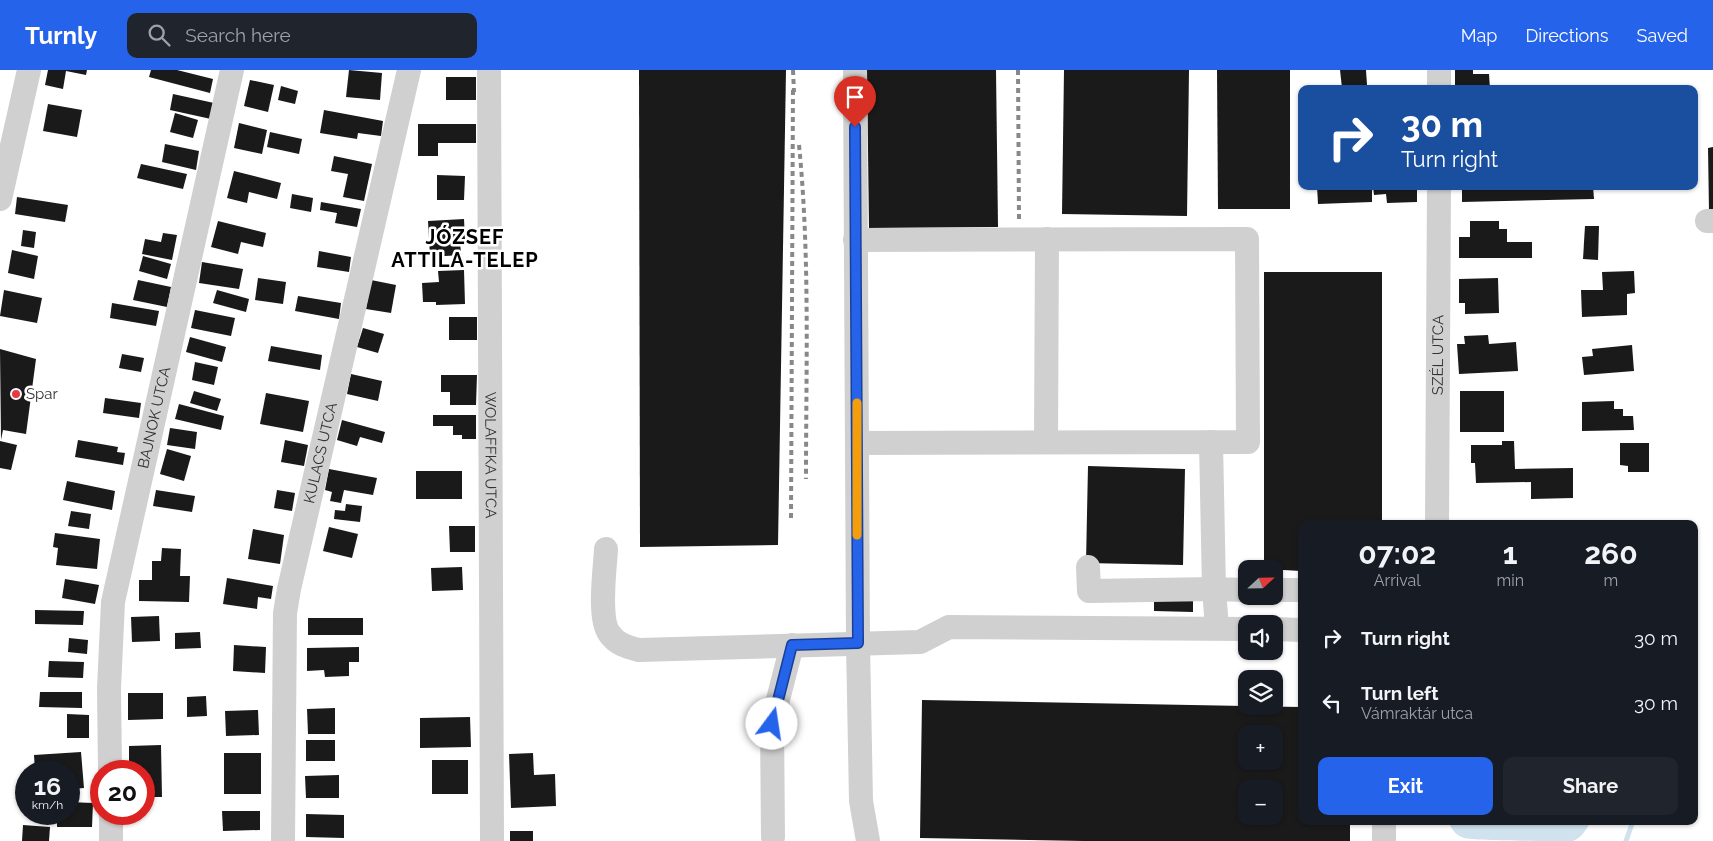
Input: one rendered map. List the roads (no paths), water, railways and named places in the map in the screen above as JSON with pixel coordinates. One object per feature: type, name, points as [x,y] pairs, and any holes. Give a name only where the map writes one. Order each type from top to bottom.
[{"type":"street","points":[[0,199],[29,70]]},
{"type":"street","name":"BAJNOK UTCA","points":[[110,760],[109,670],[113,602],[232,70]]},
{"type":"street","name":"KULACS UTCA","points":[[283,841],[285,613],[409,70]]},
{"type":"street","name":"WOLAFFKA UTCA","points":[[489,70],[492,841]]},
{"type":"street","points":[[854,841],[860,801],[855,70]]},
{"type":"street","points":[[1439,70],[1439,85]]},
{"type":"street","name":"SZÉL UTCA","points":[[1437,520],[1439,190]]},
{"type":"street","points":[[855,240],[1247,239],[1248,442],[858,443]]},
{"type":"street","points":[[1046,442],[1047,240]]},
{"type":"street","points":[[1211,442],[1216,628]]},
{"type":"street","points":[[606,549],[604,614],[608,633],[622,645],[639,650],[920,642],[949,627],[1238,628]]},
{"type":"street","points":[[1088,567],[1088,591],[1238,590]]},
{"type":"street","points":[[1283,590],[1298,590]]},
{"type":"street","points":[[1283,629],[1298,630]]},
{"type":"street","points":[[773,837],[772,724],[792,645]]},
{"type":"street","points":[[860,801],[868,841]]},
{"type":"street","points":[[111,825],[111,841]]},
{"type":"street","points":[[1384,825],[1384,841]]},
{"type":"water","points":[[1450,825],[1589,825],[1582,835],[1573,841],[1472,839],[1461,837]]},
{"type":"waterway","points":[[1626,841],[1632,825]]},
{"type":"railway","points":[[793,70],[794,92]]},
{"type":"railway","points":[[1018,70],[1019,220]]},
{"type":"railway","points":[[791,518],[793,87]]},
{"type":"railway","points":[[799,145],[806,270],[806,479]]},
{"type":"place","name":"Spar","points":[[16,394]]},
{"type":"district","name":"JÓZSEF ATTILA-TELEP","points":[[465,248]]}]
